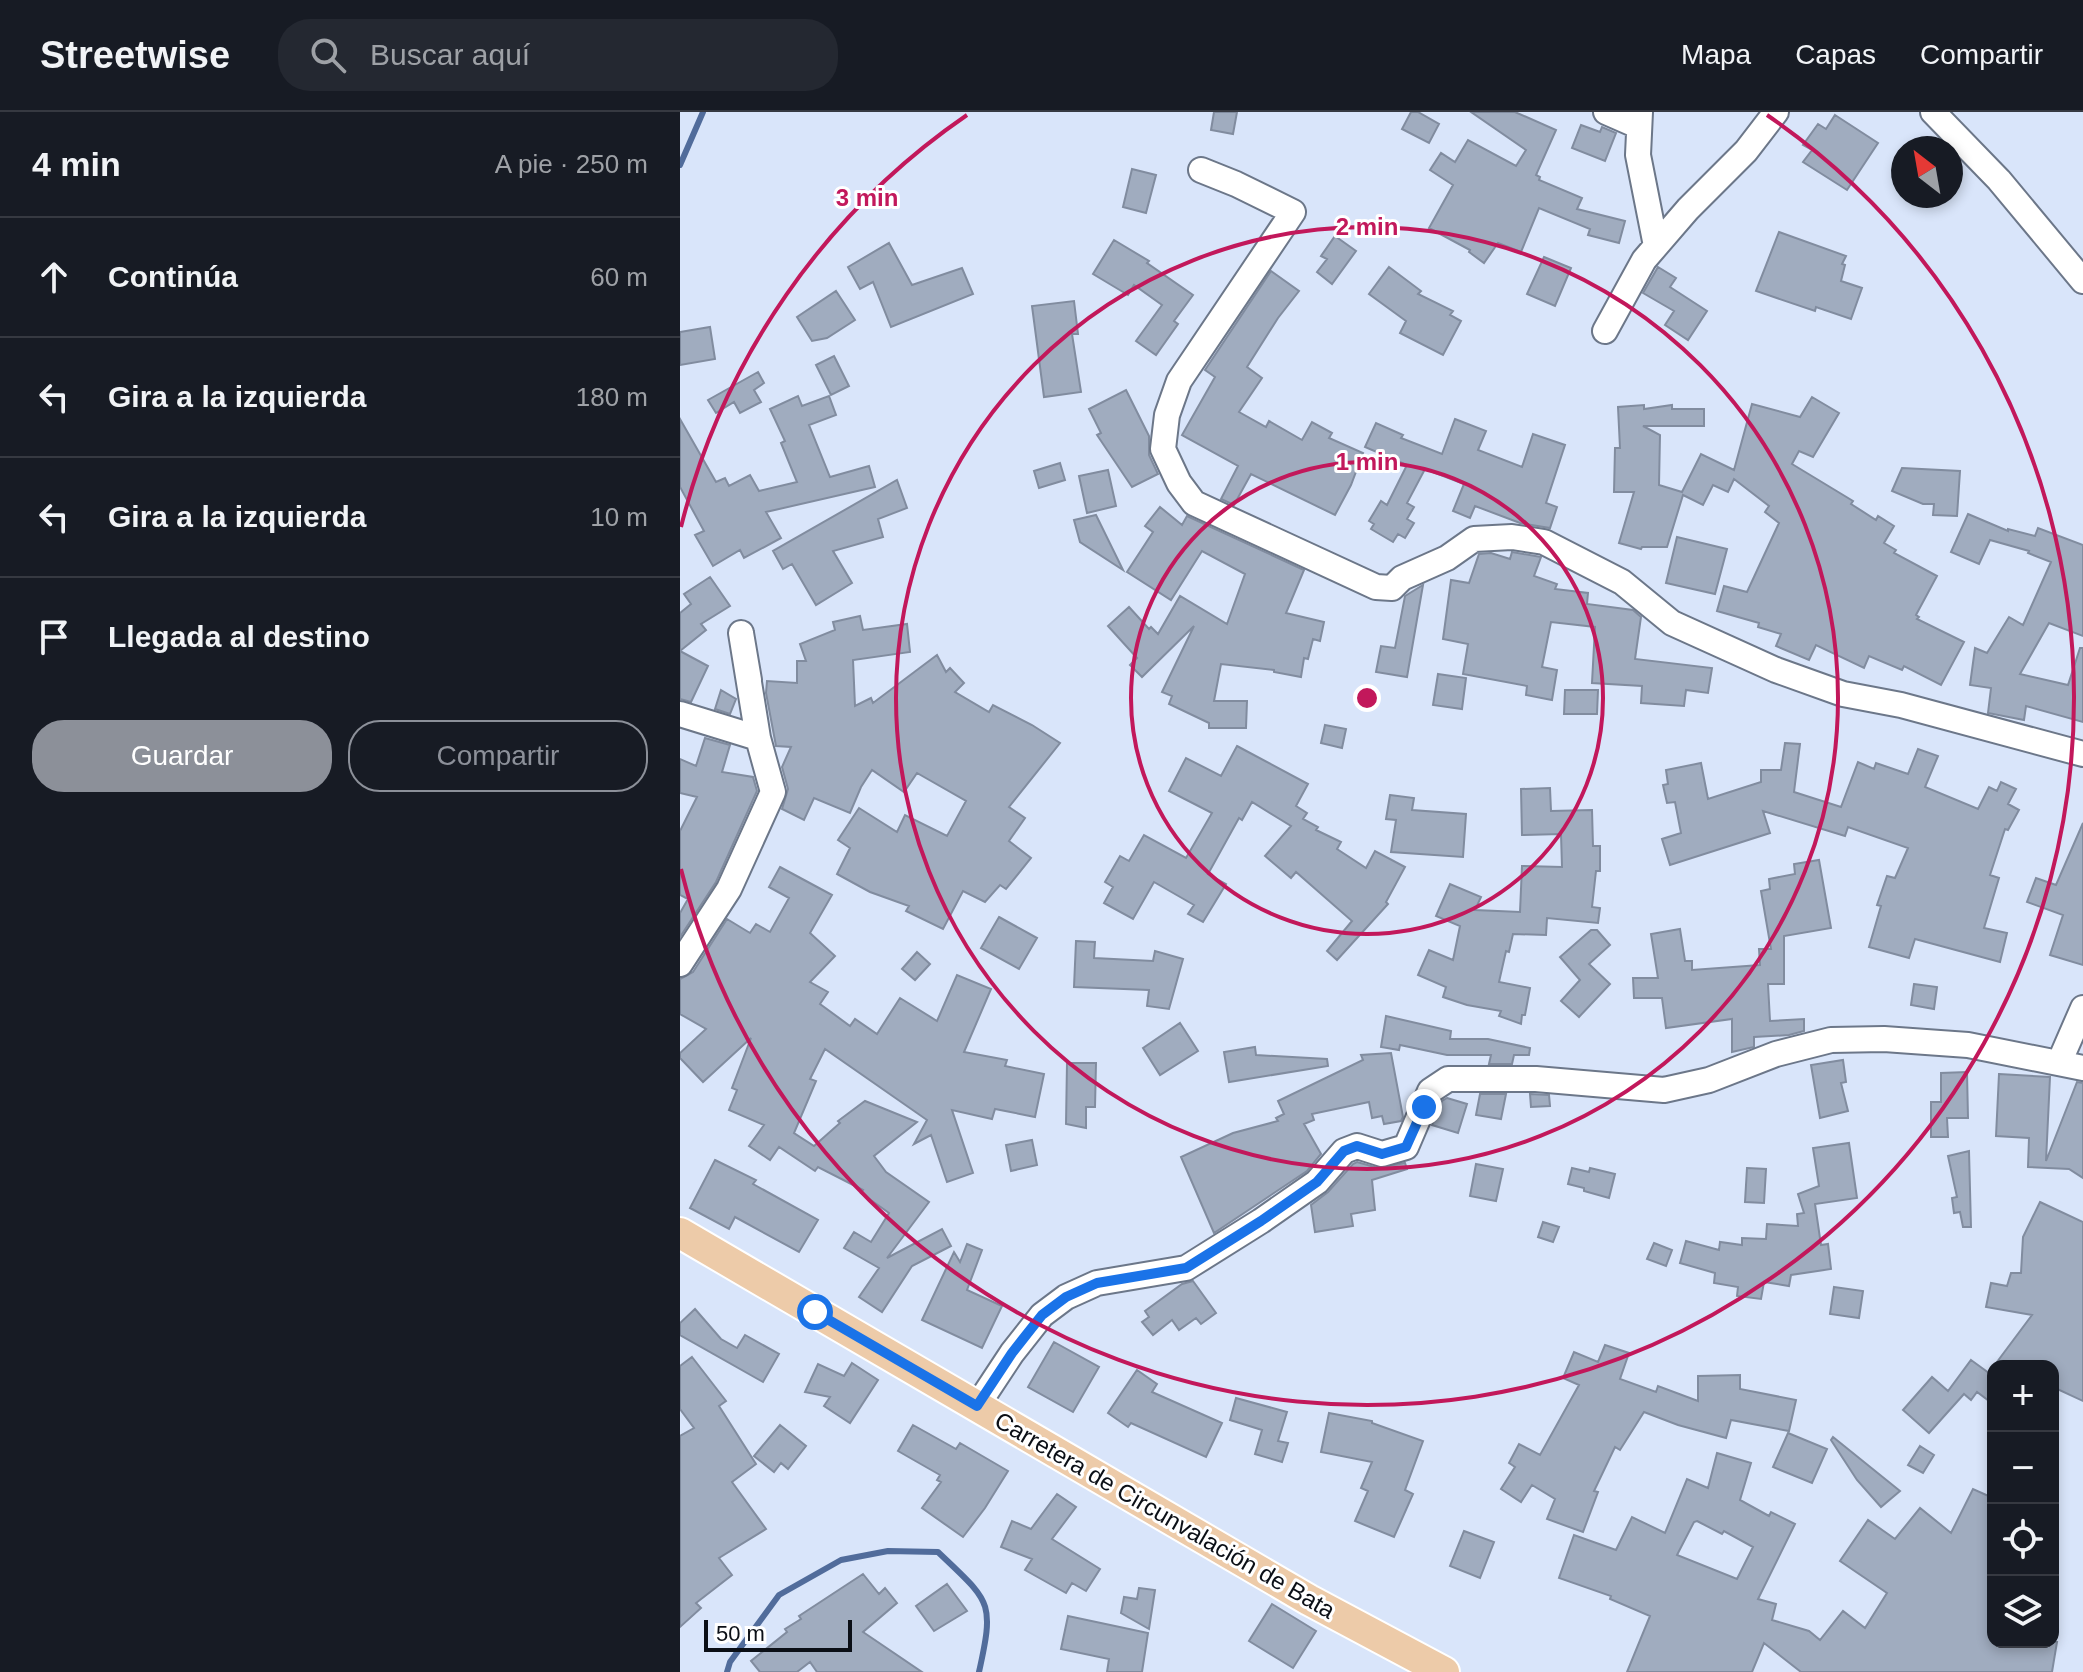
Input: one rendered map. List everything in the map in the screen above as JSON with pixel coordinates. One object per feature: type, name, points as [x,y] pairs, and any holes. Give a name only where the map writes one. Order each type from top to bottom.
[{"type":"main road","name":"Carretera de Circunvalación de Bata","points":[[680,1233],[1309,1600],[1444,1672]]},
{"type":"street","points":[[1606,112],[1639,119],[1638,155],[1656,246]]},
{"type":"street","points":[[1605,331],[1644,260],[1688,209],[1746,151],[1776,112]]},
{"type":"street","points":[[1933,112],[1999,180],[2083,281]]},
{"type":"street","points":[[1201,170],[1293,212],[1179,381],[1167,415],[1163,449],[1179,483],[1194,503],[1376,587],[1392,588],[1402,578],[1447,558],[1474,539],[1512,537],[1544,542],[1622,582],[1672,623],[1776,670],[1843,694],[1901,705],[2083,754]]},
{"type":"street","points":[[680,964],[729,889],[773,792],[758,738],[741,633],[749,680]]},
{"type":"street","points":[[680,714],[758,738]]},
{"type":"street","points":[[977,1406],[1042,1315],[1066,1297],[1097,1283],[1186,1268],[1317,1182],[1344,1151],[1357,1146],[1382,1154],[1406,1147],[1430,1091],[1448,1079],[1536,1079],[1664,1090],[1709,1080],[1776,1054],[1831,1040],[1884,1039],[1968,1045],[2071,1066],[2083,1008]]},
{"type":"building","points":[[1214,112],[1237,112],[1233,134],[1211,130]]},
{"type":"building","points":[[1411,112],[1418,112],[1439,124],[1429,143],[1402,129]]},
{"type":"building","points":[[1471,112],[1515,112],[1556,130],[1536,175],[1540,177],[1539,180],[1582,198],[1577,209],[1625,221],[1619,243],[1588,235],[1590,229],[1539,208],[1521,252],[1498,243],[1484,263],[1470,250],[1429,228],[1453,185],[1430,170],[1441,153],[1455,162],[1468,140],[1516,166],[1526,150]]},
{"type":"building","points":[[1835,115],[1878,143],[1847,190],[1803,162],[1812,150],[1803,145],[1818,124],[1826,129]]},
{"type":"building","points":[[1581,125],[1600,132],[1602,127],[1616,133],[1605,161],[1572,148]]},
{"type":"building","points":[[1132,169],[1156,175],[1146,213],[1123,207]]},
{"type":"building","points":[[1779,232],[1846,256],[1841,281],[1862,288],[1851,319],[1816,307],[1815,311],[1756,291]]},
{"type":"building","points":[[1335,236],[1356,251],[1332,284],[1317,272],[1327,259],[1321,256]]},
{"type":"building","points":[[1114,240],[1149,261],[1147,263],[1193,295],[1174,321],[1178,324],[1156,355],[1136,341],[1162,305],[1134,285],[1128,295],[1093,274]]},
{"type":"building","points":[[889,243],[912,285],[962,268],[973,294],[891,327],[873,282],[860,289],[848,267]]},
{"type":"building","points":[[1544,257],[1571,268],[1555,306],[1527,294]]},
{"type":"building","points":[[1389,267],[1421,291],[1418,294],[1453,311],[1450,315],[1461,321],[1443,355],[1400,333],[1406,321],[1369,294]]},
{"type":"building","points":[[1658,267],[1676,278],[1670,287],[1707,311],[1688,340],[1665,325],[1674,311],[1643,293]]},
{"type":"building","points":[[1271,271],[1299,291],[1247,367],[1262,378],[1239,412],[1266,427],[1269,421],[1302,440],[1312,422],[1332,433],[1329,438],[1363,453],[1335,515],[1251,474],[1234,505],[1221,499],[1238,466],[1182,435],[1215,377],[1205,370]]},
{"type":"building","points":[[836,291],[855,320],[827,338],[812,341],[797,317]]},
{"type":"building","points":[[1074,301],[1078,334],[1072,334],[1081,392],[1044,397],[1032,306]]},
{"type":"building","points":[[710,327],[715,359],[680,365],[680,332]]},
{"type":"building","points":[[834,356],[849,386],[831,395],[816,365]]},
{"type":"building","points":[[758,372],[764,383],[754,390],[761,402],[740,413],[734,402],[716,413],[708,400]]},
{"type":"building","points":[[1126,390],[1149,436],[1149,455],[1158,474],[1132,487],[1097,435],[1101,433],[1089,409]]},
{"type":"building","points":[[798,396],[802,406],[829,396],[836,415],[809,425],[830,477],[869,466],[875,487],[766,512],[781,538],[744,558],[740,550],[713,566],[695,535],[704,531],[680,487],[680,419],[716,482],[725,478],[729,486],[750,475],[759,491],[797,482],[781,443],[785,441],[770,409]]},
{"type":"building","points":[[1812,397],[1839,413],[1813,457],[1799,451],[1792,464],[1853,501],[1851,504],[1876,520],[1878,516],[1894,526],[1884,543],[1896,550],[1894,553],[1937,576],[1916,615],[1919,617],[1917,619],[1964,642],[1941,685],[1904,666],[1902,670],[1869,656],[1864,668],[1816,645],[1809,660],[1776,646],[1781,634],[1758,627],[1759,623],[1717,611],[1724,586],[1747,592],[1779,523],[1765,512],[1769,506],[1734,479],[1728,492],[1713,485],[1703,505],[1683,495],[1667,547],[1641,549],[1619,543],[1634,492],[1614,492],[1615,448],[1620,448],[1618,407],[1644,405],[1644,409],[1672,405],[1672,409],[1704,409],[1704,426],[1643,426],[1660,435],[1659,485],[1682,492],[1701,454],[1734,470],[1752,404],[1800,417]]},
{"type":"building","points":[[1455,419],[1486,431],[1478,450],[1522,467],[1533,434],[1565,445],[1546,503],[1557,507],[1550,528],[1520,523],[1475,506],[1470,518],[1453,511],[1464,484],[1425,469],[1407,503],[1414,507],[1407,519],[1414,523],[1405,538],[1398,534],[1393,542],[1371,529],[1374,524],[1369,521],[1381,501],[1387,505],[1407,465],[1365,447],[1376,423],[1403,435],[1401,438],[1442,454]]},
{"type":"building","points":[[1060,463],[1065,480],[1039,488],[1034,471]]},
{"type":"building","points":[[1902,468],[1960,471],[1957,516],[1933,515],[1934,504],[1923,504],[1892,491]]},
{"type":"building","points":[[1108,470],[1116,506],[1087,513],[1079,476]]},
{"type":"building","points":[[897,480],[907,508],[878,519],[883,537],[833,551],[852,583],[816,605],[792,564],[783,569],[773,551]]},
{"type":"building","points":[[1160,507],[1182,525],[1187,516],[1304,570],[1286,613],[1324,622],[1320,641],[1313,639],[1308,659],[1304,658],[1301,677],[1274,670],[1221,664],[1214,701],[1247,701],[1246,728],[1209,728],[1209,723],[1169,704],[1172,696],[1162,692],[1194,626],[1142,677],[1130,665],[1137,658],[1108,626],[1129,607],[1149,629],[1151,627],[1158,634],[1180,596],[1227,624],[1245,574],[1202,551],[1171,600],[1127,572],[1153,532],[1145,526]]},
{"type":"building","points":[[1968,514],[2008,531],[2035,536],[2038,528],[2083,545],[2083,636],[2049,623],[2020,674],[2068,685],[2080,648],[2083,648],[2083,722],[2026,706],[2024,720],[1988,713],[1991,688],[1970,685],[1975,648],[1987,653],[2009,617],[2023,625],[2051,562],[2029,551],[1990,540],[1979,564],[1951,552]]},
{"type":"building","points":[[1096,515],[1123,570],[1080,542],[1074,520]]},
{"type":"building","points":[[1677,537],[1727,549],[1715,594],[1666,583]]},
{"type":"building","points":[[1512,552],[1541,557],[1534,576],[1557,584],[1555,589],[1588,593],[1587,604],[1633,610],[1641,617],[1635,659],[1712,668],[1708,693],[1686,690],[1684,706],[1641,703],[1642,686],[1592,683],[1595,627],[1551,622],[1542,667],[1557,670],[1552,700],[1526,695],[1527,686],[1463,674],[1468,644],[1443,639],[1451,580],[1469,583],[1479,554],[1491,553],[1510,559]]},
{"type":"building","points":[[710,577],[730,606],[701,624],[706,630],[680,651],[680,613],[691,604],[684,594]]},
{"type":"building","points":[[1423,585],[1407,677],[1376,672],[1381,646],[1395,648],[1405,596]]},
{"type":"building","points":[[860,616],[863,630],[907,624],[910,652],[853,660],[855,706],[871,698],[873,703],[937,655],[946,672],[950,668],[964,683],[955,692],[989,712],[993,705],[1060,743],[1009,807],[1025,818],[1009,841],[1031,858],[1006,889],[1000,885],[985,902],[963,891],[943,929],[906,911],[909,906],[870,892],[837,874],[850,848],[838,840],[859,808],[897,832],[905,815],[947,836],[966,801],[917,773],[904,792],[872,770],[850,813],[814,798],[804,820],[782,809],[788,789],[782,767],[791,747],[776,746],[766,693],[767,681],[797,683],[797,661],[806,661],[800,644],[835,630],[833,622]]},
{"type":"building","points":[[680,651],[708,666],[691,702],[680,699]]},
{"type":"building","points":[[1438,674],[1466,678],[1462,709],[1433,705]]},
{"type":"building","points":[[721,690],[736,699],[730,714],[715,709]]},
{"type":"building","points":[[1565,690],[1598,690],[1597,714],[1564,714]]},
{"type":"building","points":[[1325,725],[1346,729],[1342,748],[1321,743]]},
{"type":"building","points":[[705,738],[730,745],[722,772],[753,777],[757,791],[716,882],[680,937],[680,913],[688,899],[680,895],[680,831],[697,797],[680,793],[680,759],[696,766]]},
{"type":"building","points":[[1785,743],[1800,744],[1794,792],[1841,807],[1858,762],[1874,769],[1876,763],[1908,774],[1918,749],[1938,756],[1925,787],[1978,809],[1989,787],[1997,791],[2001,782],[2016,789],[2008,804],[2019,810],[2008,830],[2005,829],[1990,875],[1999,878],[1984,928],[2007,933],[2000,962],[1915,939],[1909,958],[1869,947],[1881,906],[1877,905],[1887,876],[1895,878],[1908,848],[1848,827],[1845,836],[1763,811],[1770,833],[1670,865],[1662,839],[1681,833],[1675,802],[1667,803],[1663,785],[1668,784],[1666,770],[1701,763],[1708,799],[1761,782],[1761,770],[1781,770]]},
{"type":"building","points":[[1237,746],[1308,784],[1296,806],[1307,813],[1303,819],[1318,827],[1316,830],[1341,842],[1337,849],[1366,868],[1375,851],[1405,867],[1386,902],[1388,904],[1337,960],[1327,951],[1352,921],[1296,872],[1291,878],[1265,856],[1291,826],[1252,802],[1242,820],[1239,818],[1208,874],[1226,884],[1203,922],[1188,914],[1194,905],[1154,882],[1133,919],[1104,903],[1113,887],[1105,882],[1120,856],[1129,861],[1144,835],[1186,858],[1212,813],[1169,791],[1186,758],[1221,776]]},
{"type":"building","points":[[1550,788],[1551,811],[1592,810],[1593,846],[1600,846],[1600,871],[1596,871],[1592,907],[1600,908],[1598,923],[1547,918],[1546,935],[1513,934],[1499,982],[1530,988],[1521,1024],[1499,1016],[1501,1011],[1443,997],[1446,987],[1418,975],[1429,950],[1453,960],[1460,926],[1436,916],[1450,884],[1481,897],[1475,910],[1520,912],[1522,866],[1562,867],[1561,834],[1522,835],[1521,789]]},
{"type":"building","points":[[1390,795],[1414,798],[1412,810],[1466,814],[1463,857],[1391,852],[1396,820],[1386,819]]},
{"type":"building","points":[[2083,823],[2083,965],[2050,955],[2063,915],[2027,902],[2036,878],[2056,885]]},
{"type":"building","points":[[1819,860],[1831,928],[1784,936],[1784,984],[1768,984],[1770,1021],[1804,1019],[1804,1031],[1754,1037],[1754,1047],[1732,1052],[1732,1019],[1666,1028],[1662,998],[1634,998],[1633,978],[1658,978],[1651,934],[1680,929],[1685,961],[1692,961],[1692,970],[1760,965],[1759,949],[1771,949],[1761,891],[1770,889],[1769,879],[1795,874],[1794,864]]},
{"type":"building","points":[[780,867],[832,895],[810,933],[835,956],[810,982],[828,992],[820,1004],[850,1026],[855,1019],[877,1034],[900,998],[937,1021],[957,975],[991,989],[964,1052],[1007,1060],[1005,1066],[1044,1074],[1035,1117],[995,1109],[992,1119],[952,1110],[973,1173],[947,1182],[931,1135],[914,1144],[927,1120],[825,1049],[810,1079],[816,1081],[794,1133],[814,1146],[840,1123],[838,1121],[865,1101],[917,1122],[874,1156],[886,1172],[929,1202],[887,1258],[942,1229],[951,1246],[912,1266],[882,1312],[859,1297],[879,1268],[844,1248],[854,1232],[871,1242],[889,1213],[861,1193],[863,1190],[818,1167],[815,1171],[779,1147],[770,1160],[749,1146],[764,1125],[729,1110],[737,1090],[732,1088],[751,1038],[703,1082],[680,1058],[680,1053],[706,1029],[680,1014],[680,979],[693,972],[727,919],[750,933],[756,924],[770,932],[789,898],[769,887]]},
{"type":"building","points":[[999,917],[1037,938],[1019,969],[981,948]]},
{"type":"building","points":[[1591,930],[1597,930],[1610,945],[1589,964],[1610,984],[1579,1017],[1561,1001],[1580,980],[1560,957]]},
{"type":"building","points":[[1076,941],[1095,942],[1094,958],[1153,961],[1155,951],[1183,959],[1169,1009],[1147,1006],[1149,990],[1074,987]]},
{"type":"building","points":[[917,952],[930,964],[915,980],[902,969]]},
{"type":"building","points":[[1914,984],[1937,987],[1934,1009],[1911,1005]]},
{"type":"building","points":[[1386,1016],[1451,1031],[1450,1039],[1488,1039],[1530,1048],[1529,1055],[1514,1055],[1512,1064],[1489,1064],[1491,1055],[1447,1055],[1400,1045],[1399,1050],[1381,1047]]},
{"type":"building","points":[[1180,1023],[1198,1051],[1160,1075],[1143,1048]]},
{"type":"building","points":[[1255,1047],[1256,1055],[1327,1059],[1328,1066],[1229,1082],[1224,1052]]},
{"type":"building","points":[[1391,1053],[1403,1117],[1401,1121],[1384,1124],[1382,1116],[1372,1118],[1369,1102],[1312,1114],[1314,1120],[1304,1124],[1321,1154],[1307,1171],[1214,1233],[1181,1157],[1233,1133],[1278,1121],[1276,1118],[1284,1114],[1278,1101],[1363,1060],[1361,1055]]},
{"type":"building","points":[[1843,1060],[1846,1082],[1841,1083],[1848,1111],[1820,1118],[1811,1065]]},
{"type":"building","points":[[1067,1063],[1096,1063],[1095,1107],[1086,1107],[1086,1128],[1066,1124]]},
{"type":"building","points":[[1967,1072],[1968,1118],[1947,1118],[1948,1137],[1931,1137],[1931,1102],[1941,1102],[1941,1073]]},
{"type":"building","points":[[1999,1074],[2050,1077],[2046,1161],[2077,1082],[2083,1083],[2083,1178],[2069,1169],[2028,1167],[2029,1138],[1996,1136]]},
{"type":"building","points":[[1480,1094],[1506,1094],[1501,1119],[1476,1115]]},
{"type":"building","points":[[1530,1094],[1549,1095],[1550,1106],[1531,1107]]},
{"type":"building","points":[[1447,1098],[1467,1104],[1458,1133],[1432,1125],[1442,1101]]},
{"type":"building","points":[[1032,1140],[1037,1165],[1011,1171],[1006,1145]]},
{"type":"building","points":[[1849,1143],[1857,1198],[1815,1204],[1821,1245],[1828,1244],[1831,1269],[1791,1275],[1789,1286],[1764,1282],[1761,1299],[1737,1296],[1738,1287],[1714,1283],[1715,1273],[1680,1263],[1686,1241],[1719,1250],[1720,1242],[1742,1245],[1742,1238],[1766,1239],[1767,1224],[1798,1226],[1797,1214],[1804,1213],[1798,1194],[1819,1186],[1813,1148]]},
{"type":"building","points":[[1969,1151],[1971,1227],[1963,1227],[1960,1212],[1954,1213],[1952,1198],[1957,1197],[1948,1156]]},
{"type":"building","points":[[715,1160],[756,1180],[753,1184],[818,1220],[799,1252],[735,1217],[729,1229],[690,1208]]},
{"type":"building","points":[[1357,1162],[1378,1168],[1405,1163],[1407,1169],[1372,1180],[1375,1210],[1351,1214],[1353,1226],[1315,1232],[1311,1205]]},
{"type":"building","points":[[1476,1164],[1503,1169],[1496,1201],[1470,1196]]},
{"type":"building","points":[[1572,1168],[1589,1172],[1590,1168],[1615,1174],[1609,1198],[1568,1184]]},
{"type":"building","points":[[1747,1168],[1766,1169],[1764,1203],[1745,1202]]},
{"type":"building","points":[[2040,1202],[2083,1222],[2083,1401],[2059,1390],[2059,1360],[1998,1360],[2032,1315],[1986,1307],[1991,1283],[2007,1286],[2011,1273],[2021,1273],[2023,1237]]},
{"type":"building","points":[[1543,1222],[1559,1227],[1553,1242],[1538,1237]]},
{"type":"building","points":[[1654,1243],[1672,1250],[1666,1266],[1647,1259]]},
{"type":"building","points":[[967,1244],[982,1250],[967,1290],[1002,1306],[982,1348],[922,1320],[954,1252],[960,1262]]},
{"type":"building","points":[[1193,1281],[1216,1313],[1201,1324],[1196,1318],[1179,1330],[1172,1320],[1153,1335],[1142,1322],[1149,1317],[1145,1311],[1182,1284]]},
{"type":"building","points":[[1834,1287],[1863,1291],[1859,1318],[1830,1314]]},
{"type":"building","points":[[695,1309],[721,1339],[737,1348],[745,1335],[779,1354],[763,1382],[680,1335],[680,1323]]},
{"type":"building","points":[[1054,1342],[1099,1367],[1073,1412],[1028,1387]]},
{"type":"building","points":[[1605,1345],[1629,1353],[1620,1379],[1656,1392],[1658,1386],[1698,1401],[1698,1376],[1740,1375],[1740,1389],[1796,1400],[1789,1431],[1731,1420],[1726,1438],[1644,1412],[1620,1450],[1615,1447],[1594,1491],[1598,1492],[1583,1532],[1547,1519],[1555,1499],[1532,1485],[1521,1502],[1501,1489],[1515,1467],[1509,1463],[1519,1444],[1540,1455],[1579,1385],[1563,1378],[1574,1352],[1598,1362]]},
{"type":"building","points":[[692,1357],[726,1401],[719,1406],[756,1464],[732,1482],[766,1529],[719,1558],[732,1575],[696,1603],[701,1608],[680,1627],[680,1436],[694,1428],[680,1409],[680,1366]]},
{"type":"building","points":[[1971,1360],[1987,1372],[1987,1400],[1977,1392],[1971,1400],[1964,1394],[1929,1433],[1903,1410],[1932,1377],[1948,1391]]},
{"type":"building","points":[[852,1363],[878,1380],[850,1423],[824,1406],[830,1397],[805,1392],[818,1364],[844,1376]]},
{"type":"building","points":[[1137,1370],[1157,1384],[1152,1392],[1222,1423],[1206,1457],[1131,1423],[1128,1427],[1108,1413]]},
{"type":"building","points":[[1236,1398],[1287,1412],[1278,1441],[1288,1443],[1282,1462],[1255,1454],[1262,1430],[1230,1420]]},
{"type":"building","points":[[1329,1413],[1372,1421],[1423,1441],[1405,1490],[1413,1494],[1394,1537],[1355,1521],[1368,1491],[1361,1488],[1372,1462],[1321,1452]]},
{"type":"building","points":[[780,1425],[806,1446],[788,1469],[781,1463],[774,1472],[754,1456]]},
{"type":"building","points":[[913,1425],[956,1449],[960,1443],[1008,1471],[963,1537],[922,1508],[941,1482],[937,1480],[940,1475],[898,1451]]},
{"type":"building","points":[[1788,1433],[1827,1449],[1812,1483],[1773,1467]]},
{"type":"building","points":[[1833,1437],[1900,1491],[1881,1507],[1857,1480],[1831,1440]]},
{"type":"building","points":[[1920,1446],[1934,1455],[1923,1473],[1908,1465]]},
{"type":"building","points":[[1717,1453],[1751,1463],[1740,1500],[1769,1516],[1771,1512],[1795,1524],[1758,1599],[1776,1604],[1772,1620],[1809,1631],[1820,1640],[1843,1611],[1865,1628],[1887,1593],[1840,1561],[1868,1520],[1895,1539],[1920,1508],[1951,1533],[1973,1489],[1987,1495],[1987,1648],[2056,1648],[2052,1672],[1801,1672],[1764,1643],[1752,1672],[1627,1672],[1650,1616],[1610,1599],[1611,1596],[1559,1578],[1574,1535],[1616,1550],[1632,1517],[1665,1533],[1687,1479],[1708,1488]],"holes":[[[1694,1522],[1722,1534],[1724,1531],[1753,1547],[1737,1579],[1677,1555]]]},
{"type":"building","points":[[1057,1494],[1076,1507],[1052,1539],[1100,1569],[1086,1591],[1072,1583],[1066,1593],[1025,1570],[1032,1559],[1001,1547],[1012,1521],[1031,1529]]},
{"type":"building","points":[[1464,1531],[1494,1542],[1480,1578],[1450,1566]]},
{"type":"building","points":[[863,1574],[879,1594],[885,1588],[897,1603],[863,1632],[922,1672],[817,1672],[810,1662],[797,1672],[760,1672],[751,1661],[787,1632],[785,1629],[801,1619],[799,1616]]},
{"type":"building","points":[[947,1584],[967,1611],[934,1631],[916,1606]]},
{"type":"building","points":[[1139,1588],[1155,1590],[1149,1629],[1121,1613],[1124,1597],[1137,1599]]},
{"type":"building","points":[[1272,1604],[1316,1631],[1293,1668],[1249,1641]]},
{"type":"building","points":[[1068,1616],[1148,1633],[1142,1672],[1107,1672],[1109,1659],[1061,1649]]},
{"type":"waterway","points":[[680,165],[703,112]]},
{"type":"waterway","points":[[727,1672],[730,1662],[779,1595],[841,1560],[888,1551],[938,1552],[978,1593],[987,1616],[979,1672]]},
{"type":"route","points":[[815,1312],[977,1406],[1042,1315],[1066,1297],[1097,1283],[1186,1268],[1317,1182],[1344,1151],[1357,1146],[1382,1154],[1406,1147],[1424,1107]]}]
